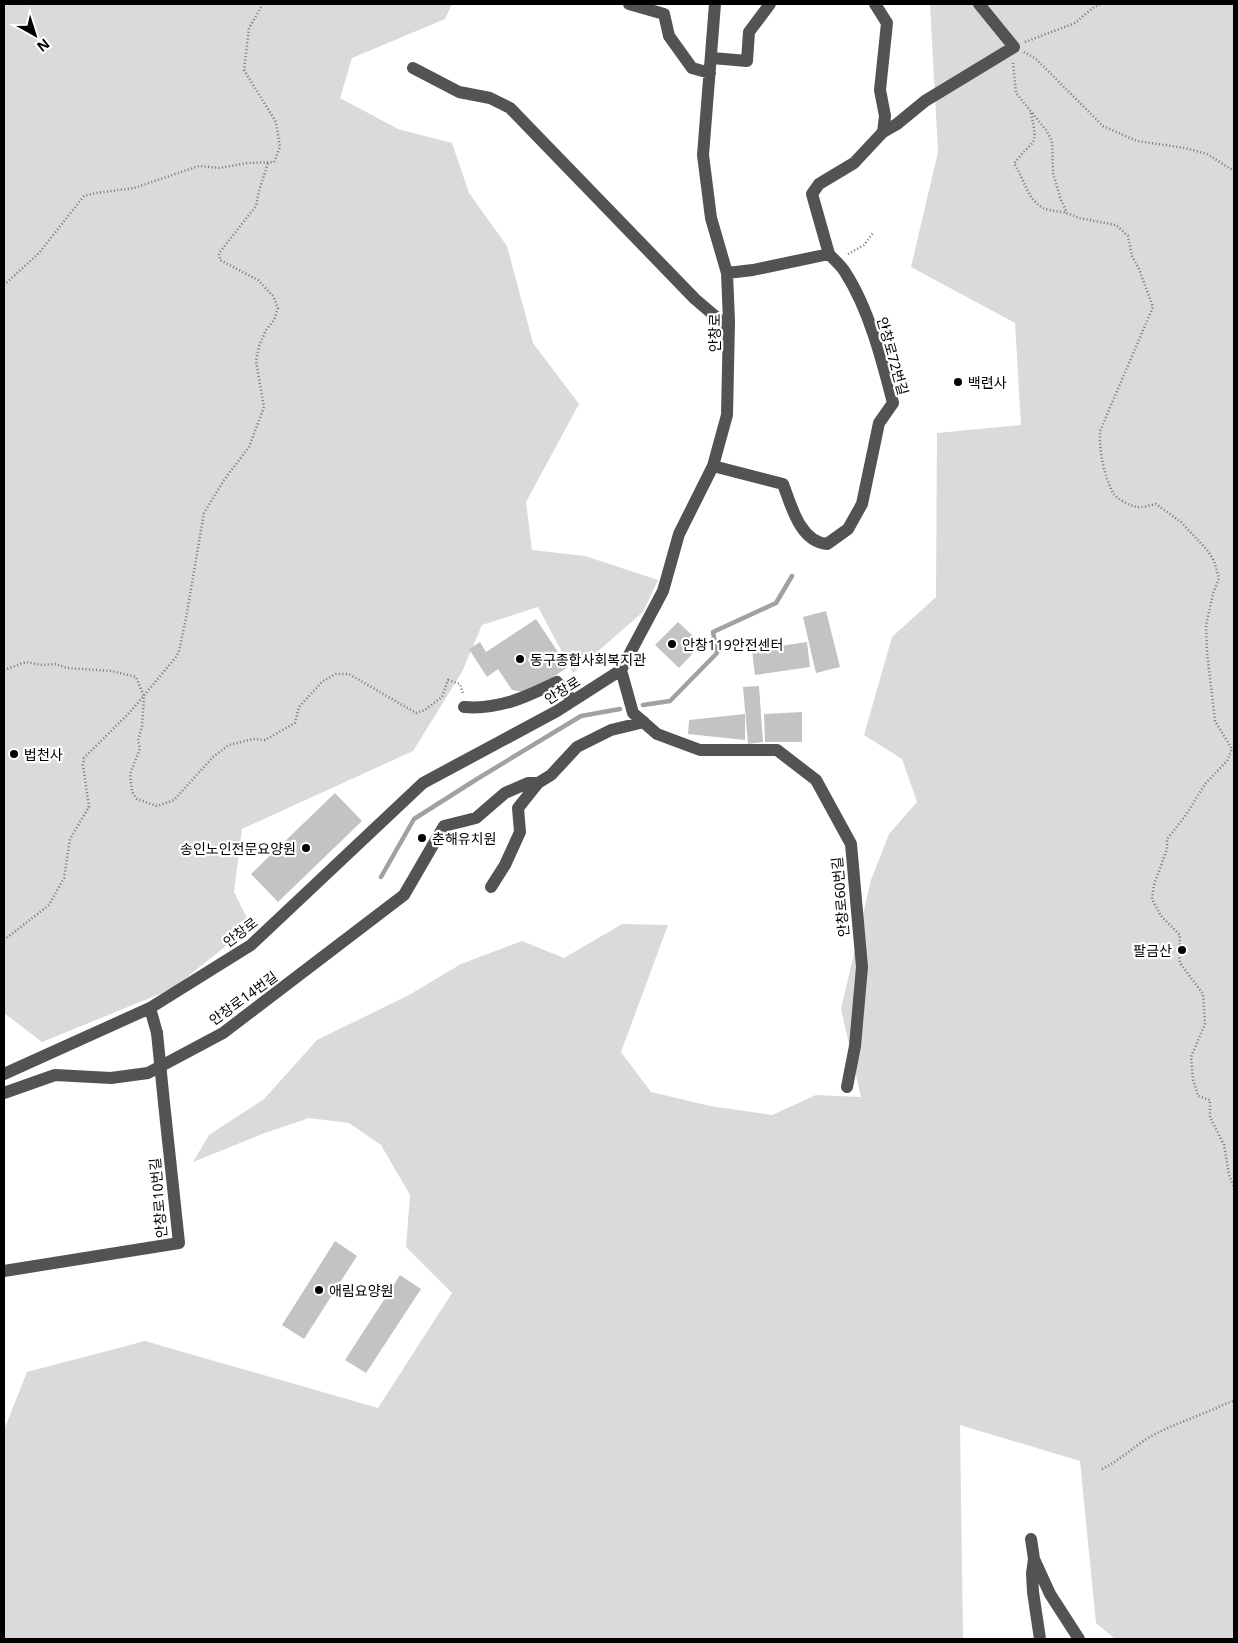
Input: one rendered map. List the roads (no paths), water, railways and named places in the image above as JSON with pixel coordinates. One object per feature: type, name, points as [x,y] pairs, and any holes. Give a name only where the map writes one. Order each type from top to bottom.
[{"type":"street","points":[[629,4],[664,14],[669,36],[692,68],[710,73]]},
{"type":"street","name":"안창로","points":[[4,1074],[150,1008],[251,944],[423,783],[557,711],[621,670],[663,591],[679,534],[713,466],[727,415],[729,328],[727,273],[711,218],[703,155],[715,4]]},
{"type":"street","points":[[712,58],[747,61],[749,32],[770,4]]},
{"type":"street","points":[[875,4],[887,23],[880,90],[885,116],[883,132]]},
{"type":"street","name":"안창로72번길","points":[[713,466],[783,484],[797,520],[819,544],[828,544],[848,529],[862,504],[879,423],[894,403],[865,311],[844,271],[829,254],[812,194],[820,184],[854,163],[883,132],[897,124],[925,101],[1014,47],[979,4]]},
{"type":"street","points":[[413,68],[459,92],[490,98],[510,108],[695,299],[729,328]]},
{"type":"street","points":[[727,273],[753,270],[829,254]]},
{"type":"street","name":"안창로60번길","points":[[621,670],[633,712],[657,734],[700,750],[776,750],[816,780],[851,844],[862,967],[855,1046],[847,1087]]},
{"type":"street","points":[[464,707],[480,709],[522,700],[557,682],[573,701]]},
{"type":"street","points":[[490,887],[505,864],[520,832],[518,808],[538,783],[551,775],[577,748],[611,730],[644,722]]},
{"type":"street","name":"안창로14번길","points":[[4,1093],[55,1075],[111,1078],[148,1073],[224,1033],[404,895],[444,826],[476,818],[505,793],[528,783],[538,783]]},
{"type":"street","name":"안창로10번길","points":[[4,1270],[179,1243],[157,1033],[150,1008]]},
{"type":"street","points":[[1031,1539],[1034,1559],[1050,1594],[1079,1639]]},
{"type":"street","points":[[1034,1559],[1032,1573],[1033,1592],[1040,1639]]},
{"type":"waterway","points":[[643,705],[670,701],[717,653],[713,632],[776,603],[792,576]]},
{"type":"waterway","points":[[381,877],[414,819],[581,716],[620,709]]},
{"type":"place","name":"백련사","points":[[958,382]]},
{"type":"place","name":"안창119안전센터","points":[[672,644]]},
{"type":"place","name":"동구종합사회복지관","points":[[520,659]]},
{"type":"place","name":"법천사","points":[[14,754]]},
{"type":"place","name":"춘해유치원","points":[[422,838]]},
{"type":"place","name":"송인노인전문요양원","points":[[306,848]]},
{"type":"place","name":"팔금산","points":[[1182,950]]},
{"type":"place","name":"애림요양원","points":[[319,1290]]}]
